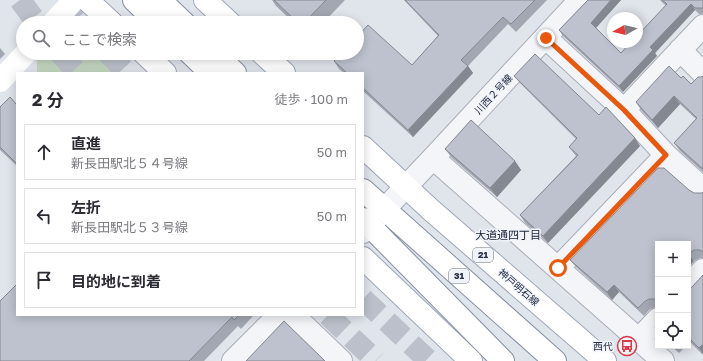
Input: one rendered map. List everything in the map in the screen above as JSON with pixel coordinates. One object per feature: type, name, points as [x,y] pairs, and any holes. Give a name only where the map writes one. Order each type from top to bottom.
[{"type":"main road","points":[[59,16],[74,0]]},
{"type":"main road","points":[[87,0],[104,16]]},
{"type":"main road","points":[[134,0],[151,16]]},
{"type":"main road","points":[[160,0],[177,16]]},
{"type":"main road","points":[[206,0],[223,16]]},
{"type":"main road","points":[[151,60],[164,72]]},
{"type":"main road","points":[[197,60],[210,72]]},
{"type":"main road","points":[[221,60],[234,72]]},
{"type":"main road","points":[[270,60],[283,72]]},
{"type":"main road","points":[[0,81],[23,63]]},
{"type":"main road","name":"神戸明石線","points":[[364,148],[605,361]]},
{"type":"main road","name":"31","points":[[364,191],[555,361]]},
{"type":"main road","points":[[365,226],[503,361]]},
{"type":"main road","points":[[364,259],[471,361]]},
{"type":"street","name":"川西２号線","points":[[365,226],[384,209],[433,158],[580,0]]},
{"type":"street","points":[[624,110],[703,26]]},
{"type":"street","points":[[546,38],[624,110],[666,155],[703,189]]},
{"type":"street","points":[[680,50],[703,73]]},
{"type":"street","points":[[558,268],[666,155]]},
{"type":"street","points":[[433,158],[663,361]]},
{"type":"street","points":[[691,283],[703,270]]},
{"type":"street","points":[[233,361],[278,316]]},
{"type":"street","points":[[294,316],[342,361]]},
{"type":"street","points":[[639,339],[655,322]]},
{"type":"green space","points":[[37,60],[105,60],[118,72],[37,72]]},
{"type":"building","points":[[274,0],[326,0],[311,16],[291,16]]},
{"type":"building","points":[[405,0],[535,0],[511,24],[503,17],[461,60],[468,66],[408,130],[364,89],[364,72],[346,72],[334,61],[364,60],[364,29],[368,25],[412,65],[439,35]]},
{"type":"building","points":[[588,0],[611,0],[591,23],[607,39],[607,48],[616,48],[621,53],[626,48],[643,48],[643,30],[667,4],[662,0],[703,0],[703,8],[695,8],[691,4],[650,47],[653,50],[619,86],[559,30]]},
{"type":"building","points":[[535,54],[599,115],[606,107],[635,138],[543,236],[520,215],[578,155],[569,147],[577,138],[514,76]]},
{"type":"building","points":[[669,66],[681,78],[683,76],[691,84],[698,77],[703,76],[703,169],[674,143],[697,118],[674,96],[652,120],[636,102]]},
{"type":"building","points":[[10,97],[16,104],[16,163],[0,147],[0,107]]},
{"type":"building","points":[[471,120],[515,161],[490,188],[445,149]]},
{"type":"building","points":[[658,168],[664,168],[694,193],[703,192],[703,252],[700,250],[694,250],[691,252],[691,241],[655,241],[655,299],[649,299],[638,308],[614,285],[607,292],[570,260]]},
{"type":"building","points":[[703,275],[703,344],[699,348],[691,340],[692,287]]},
{"type":"building","points":[[16,285],[16,316],[238,316],[234,320],[232,317],[189,361],[0,361],[0,301]]},
{"type":"building","points":[[284,321],[325,361],[246,361]]},
{"type":"tunnel","points":[[20,0],[32,16]]},
{"type":"tunnel","points":[[64,0],[76,16]]},
{"type":"tunnel","points":[[66,60],[77,72]]},
{"type":"tunnel","points":[[115,60],[126,72]]},
{"type":"tunnel","points":[[364,300],[429,361]]},
{"type":"tunnel","points":[[329,316],[376,361]]},
{"type":"place","name":"西代","points":[[627,346]]},
{"type":"district","name":"大道通四丁目","points":[[508,235]]},
{"type":"route","points":[[546,38],[624,110],[666,155],[558,268]]}]
